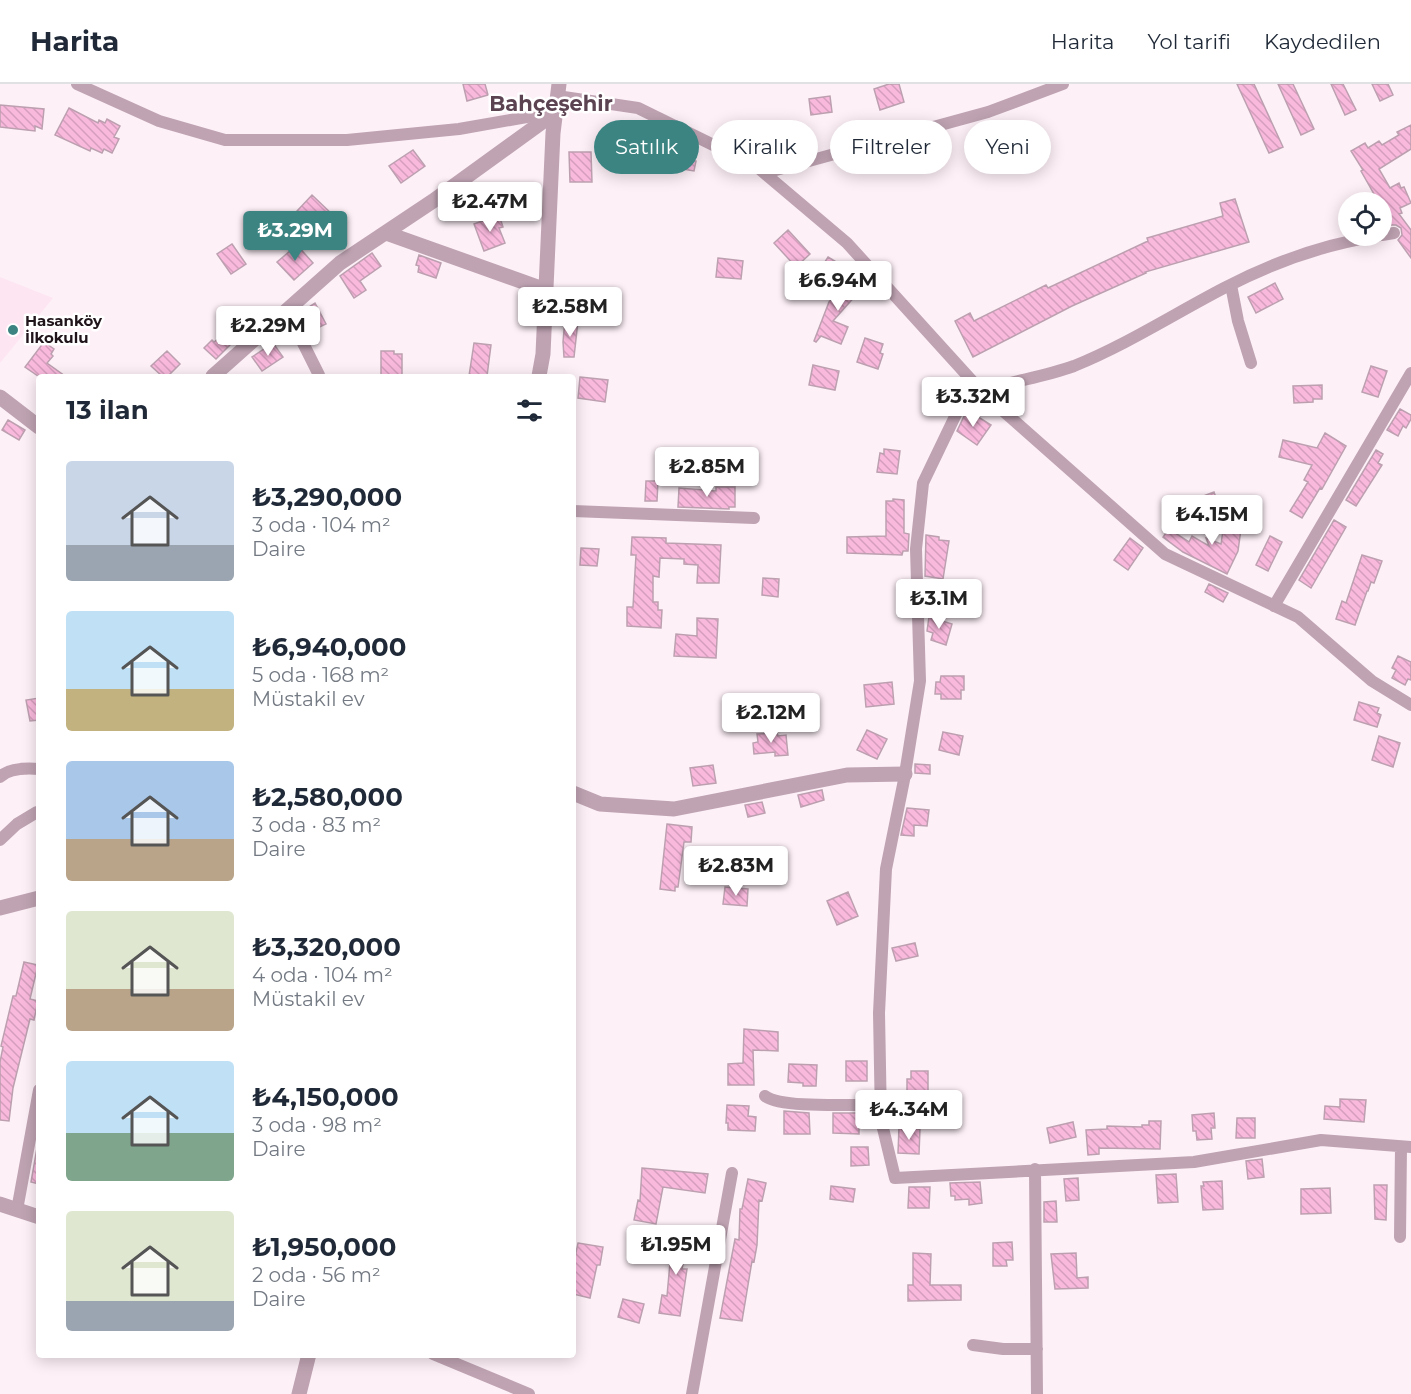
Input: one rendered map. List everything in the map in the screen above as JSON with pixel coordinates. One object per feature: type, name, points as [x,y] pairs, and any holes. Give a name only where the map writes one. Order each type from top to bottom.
[{"type":"street","points":[[77,84],[159,121],[225,140],[347,140],[459,129],[556,112]]},
{"type":"street","points":[[818,159],[988,112],[1063,84]]},
{"type":"street","points":[[539,374],[543,354],[558,90],[638,108],[711,144]]},
{"type":"street","points":[[215,374],[340,263],[434,201],[556,112]]},
{"type":"street","points":[[766,174],[847,243],[982,391],[1165,554],[1299,617],[1372,681],[1411,705]]},
{"type":"street","points":[[386,233],[546,290]]},
{"type":"street","points":[[982,391],[1073,366],[1137,336],[1231,285],[1293,258],[1338,243]]},
{"type":"street","points":[[1231,285],[1238,321],[1251,363]]},
{"type":"street","points":[[287,311],[318,374]]},
{"type":"street","points":[[1274,606],[1411,373]]},
{"type":"street","points":[[972,381],[923,483],[916,549],[920,681],[886,869],[879,1013],[881,1120],[896,1178],[1194,1162],[1321,1140],[1406,1147],[1400,1237]]},
{"type":"street","points":[[0,397],[36,425]]},
{"type":"street","points":[[576,511],[754,518]]},
{"type":"street","points":[[0,777],[5,772],[36,769]]},
{"type":"street","points":[[576,794],[600,804],[674,809],[847,775],[905,774]]},
{"type":"street","points":[[0,840],[17,824],[36,813]]},
{"type":"street","points":[[0,908],[36,899]]},
{"type":"street","points":[[765,1096],[786,1103],[881,1105]]},
{"type":"street","points":[[17,1210],[36,1106]]},
{"type":"street","points":[[1035,1169],[1037,1394]]},
{"type":"street","points":[[692,1394],[732,1173]]},
{"type":"street","points":[[0,1204],[36,1216]]},
{"type":"street","points":[[973,1346],[1004,1349],[1037,1348]]},
{"type":"street","points":[[299,1394],[308,1358]]},
{"type":"street","points":[[443,1358],[529,1394]]},
{"type":"shaded area","name":"Hasanköy İlkokulu","points":[[0,277],[53,298],[0,363]]},
{"type":"building","points":[[463,84],[485,84],[488,95],[467,101]]},
{"type":"building","points":[[889,84],[899,84],[904,102],[880,110],[874,89]]},
{"type":"building","points":[[1237,84],[1254,84],[1283,147],[1269,153]]},
{"type":"building","points":[[1278,84],[1293,84],[1314,129],[1301,135]]},
{"type":"building","points":[[1331,84],[1343,84],[1356,110],[1345,115]]},
{"type":"building","points":[[1372,84],[1388,84],[1393,95],[1380,101]]},
{"type":"building","points":[[830,96],[832,112],[811,115],[809,99]]},
{"type":"building","points":[[0,105],[44,109],[42,129],[35,126],[35,131],[0,127]]},
{"type":"building","points":[[69,108],[98,123],[99,120],[105,123],[107,119],[120,126],[114,137],[119,139],[112,153],[104,149],[102,153],[91,148],[90,151],[55,135]]},
{"type":"building","points":[[1411,125],[1411,149],[1379,169],[1390,188],[1399,183],[1401,188],[1404,187],[1411,203],[1400,208],[1402,213],[1399,214],[1411,230],[1411,258],[1398,240],[1402,235],[1401,228],[1392,225],[1392,192],[1373,192],[1351,151],[1365,143],[1368,148],[1379,141],[1382,145],[1399,135],[1397,132]]},
{"type":"building","points":[[413,150],[425,166],[401,183],[389,166]]},
{"type":"building","points":[[569,152],[591,152],[592,182],[570,182]]},
{"type":"building","points":[[312,195],[335,217],[320,232],[315,227],[311,232],[305,227],[307,221],[297,211]]},
{"type":"building","points":[[1235,199],[1249,242],[1145,272],[1072,306],[973,357],[955,321],[970,313],[974,321],[1046,285],[1048,288],[1148,241],[1147,238],[1223,216],[1220,203]]},
{"type":"building","points":[[499,215],[503,227],[499,228],[505,243],[484,251],[474,224]]},
{"type":"building","points":[[788,230],[810,254],[796,267],[774,243]]},
{"type":"building","points":[[232,244],[246,264],[231,274],[217,254]]},
{"type":"building","points":[[297,245],[313,263],[294,280],[277,262]]},
{"type":"building","points":[[372,253],[381,266],[360,281],[366,290],[354,298],[340,276]]},
{"type":"building","points":[[419,255],[441,263],[436,278],[418,272],[419,266],[416,265]]},
{"type":"building","points":[[828,257],[838,263],[829,279],[818,273]]},
{"type":"building","points":[[718,258],[743,261],[741,279],[716,277]]},
{"type":"building","points":[[855,275],[865,285],[833,321],[848,327],[841,344],[821,336],[816,342],[814,341],[829,302]]},
{"type":"building","points":[[1275,283],[1283,299],[1256,313],[1248,297]]},
{"type":"building","points":[[315,303],[326,324],[307,333],[298,314]]},
{"type":"building","points":[[565,319],[578,321],[574,357],[564,357]]},
{"type":"building","points":[[237,324],[245,334],[216,359],[204,348]]},
{"type":"building","points":[[865,338],[883,344],[880,353],[883,354],[878,369],[857,362]]},
{"type":"building","points":[[44,342],[54,349],[51,354],[53,356],[47,363],[62,374],[36,375],[25,367]]},
{"type":"building","points":[[273,343],[283,357],[262,371],[252,357]]},
{"type":"building","points":[[474,343],[491,345],[487,374],[469,374]]},
{"type":"building","points":[[167,351],[180,364],[170,374],[160,374],[151,366]]},
{"type":"building","points":[[381,351],[394,351],[394,354],[402,354],[402,374],[381,374]]},
{"type":"building","points":[[813,365],[839,371],[835,390],[809,385]]},
{"type":"building","points":[[1371,366],[1387,371],[1378,397],[1362,392]]},
{"type":"building","points":[[580,377],[608,380],[605,402],[578,398]]},
{"type":"building","points":[[1322,385],[1322,399],[1294,403],[1293,386]]},
{"type":"building","points":[[1400,409],[1411,415],[1411,419],[1406,428],[1403,426],[1398,436],[1387,430]]},
{"type":"building","points":[[967,410],[991,425],[977,445],[957,431]]},
{"type":"building","points":[[8,420],[25,430],[19,440],[2,430]]},
{"type":"building","points":[[1325,433],[1346,446],[1322,489],[1320,488],[1302,518],[1290,511],[1308,482],[1304,480],[1312,465],[1279,457],[1283,440],[1317,448]]},
{"type":"building","points":[[884,449],[900,451],[897,474],[877,472],[880,453],[884,454]]},
{"type":"building","points":[[1376,450],[1383,454],[1378,463],[1382,465],[1356,506],[1346,500]]},
{"type":"building","points":[[646,481],[658,481],[657,501],[645,501]]},
{"type":"building","points":[[716,487],[735,487],[735,507],[729,507],[729,509],[678,507],[679,488],[716,491]]},
{"type":"building","points":[[1214,492],[1219,506],[1198,513],[1193,500]]},
{"type":"building","points":[[893,499],[904,500],[904,533],[909,534],[908,551],[903,551],[902,555],[847,553],[847,537],[886,536],[886,501],[893,501]]},
{"type":"building","points":[[1180,499],[1185,511],[1169,518],[1163,506]]},
{"type":"building","points":[[1225,517],[1239,519],[1238,528],[1241,529],[1238,551],[1227,574],[1183,552],[1163,537],[1169,529],[1189,542],[1192,536],[1209,546],[1206,538],[1221,544]]},
{"type":"building","points":[[1334,520],[1346,527],[1311,588],[1299,580]]},
{"type":"building","points":[[926,535],[949,541],[943,579],[925,576]]},
{"type":"building","points":[[1270,536],[1282,542],[1268,571],[1256,565]]},
{"type":"building","points":[[632,537],[666,538],[666,543],[721,545],[719,583],[697,583],[698,565],[684,564],[684,559],[660,558],[659,577],[653,576],[653,602],[658,602],[658,610],[662,610],[661,628],[627,626],[627,607],[633,607],[636,555],[631,555]]},
{"type":"building","points":[[1130,538],[1143,548],[1128,570],[1114,560]]},
{"type":"building","points":[[581,548],[599,549],[597,566],[580,565]]},
{"type":"building","points":[[1362,555],[1382,561],[1374,583],[1371,582],[1367,591],[1355,625],[1336,619],[1342,601],[1346,603]]},
{"type":"building","points":[[763,578],[779,579],[778,597],[762,595]]},
{"type":"building","points":[[1209,584],[1228,593],[1223,602],[1205,592]]},
{"type":"building","points":[[929,617],[952,624],[946,645],[931,640],[933,633],[927,631]]},
{"type":"building","points":[[697,618],[718,619],[716,658],[674,656],[676,634],[697,636]]},
{"type":"building","points":[[1398,656],[1411,662],[1411,680],[1408,679],[1405,685],[1392,678],[1396,670],[1392,668]]},
{"type":"building","points":[[941,676],[964,676],[964,690],[961,690],[961,699],[941,699],[941,694],[935,694],[936,682],[940,682]]},
{"type":"building","points":[[892,682],[894,704],[866,707],[864,685]]},
{"type":"building","points":[[36,698],[36,720],[30,721],[26,700]]},
{"type":"building","points":[[1359,702],[1379,708],[1377,713],[1381,715],[1377,727],[1354,720]]},
{"type":"building","points":[[867,730],[887,739],[877,759],[857,750]]},
{"type":"building","points":[[943,732],[963,736],[959,755],[939,750]]},
{"type":"building","points":[[777,733],[778,736],[786,735],[788,755],[775,756],[775,752],[754,754],[753,743],[758,742],[757,734]]},
{"type":"building","points":[[1379,736],[1400,743],[1393,767],[1372,760]]},
{"type":"building","points":[[915,764],[930,765],[930,774],[915,773]]},
{"type":"building","points":[[713,765],[716,783],[693,786],[690,768]]},
{"type":"building","points":[[822,790],[824,800],[801,807],[798,795]]},
{"type":"building","points":[[762,802],[765,813],[748,817],[745,805]]},
{"type":"building","points":[[907,808],[929,810],[927,826],[914,825],[914,836],[901,835]]},
{"type":"building","points":[[667,824],[692,827],[691,842],[684,842],[678,887],[675,887],[675,891],[660,889]]},
{"type":"building","points":[[725,887],[748,889],[747,906],[723,904]]},
{"type":"building","points":[[848,892],[858,916],[837,925],[827,901]]},
{"type":"building","points":[[915,943],[918,956],[896,961],[892,948]]},
{"type":"building","points":[[24,962],[36,965],[30,999],[36,1000],[36,1010],[34,1020],[30,1019],[13,1088],[9,1121],[0,1120],[0,1062],[3,1047],[1,1046],[13,996],[16,996]]},
{"type":"building","points":[[744,1029],[778,1032],[778,1051],[753,1050],[754,1085],[728,1085],[728,1064],[743,1063]]},
{"type":"building","points":[[846,1061],[867,1061],[867,1081],[846,1081]]},
{"type":"building","points":[[789,1064],[817,1065],[816,1086],[803,1086],[803,1083],[788,1082]]},
{"type":"building","points":[[911,1071],[928,1071],[928,1096],[907,1096],[907,1079],[911,1079]]},
{"type":"building","points":[[1340,1099],[1366,1100],[1364,1122],[1324,1119],[1325,1106],[1340,1107]]},
{"type":"building","points":[[727,1105],[749,1106],[748,1116],[756,1117],[755,1131],[728,1130]]},
{"type":"building","points":[[889,1106],[904,1106],[904,1126],[891,1126]]},
{"type":"building","points":[[784,1111],[809,1113],[810,1134],[784,1134]]},
{"type":"building","points":[[833,1113],[859,1113],[859,1134],[833,1133]]},
{"type":"building","points":[[1214,1113],[1215,1128],[1211,1128],[1212,1139],[1197,1140],[1196,1131],[1193,1131],[1192,1115]]},
{"type":"building","points":[[1237,1118],[1255,1118],[1255,1138],[1236,1138]]},
{"type":"building","points":[[1149,1121],[1161,1121],[1160,1149],[1099,1148],[1099,1154],[1088,1155],[1086,1130],[1107,1129],[1107,1126],[1142,1127],[1142,1125],[1149,1125]]},
{"type":"building","points":[[1073,1122],[1076,1137],[1050,1143],[1047,1128]]},
{"type":"building","points":[[899,1127],[920,1129],[919,1154],[898,1153]]},
{"type":"building","points":[[851,1147],[868,1147],[869,1165],[851,1166]]},
{"type":"building","points":[[36,1154],[36,1183],[31,1182]]},
{"type":"building","points":[[1262,1159],[1264,1177],[1248,1179],[1246,1161]]},
{"type":"building","points":[[642,1168],[708,1174],[705,1193],[663,1187],[656,1224],[634,1220],[638,1200],[640,1201]]},
{"type":"building","points":[[1176,1174],[1178,1202],[1158,1203],[1156,1175]]},
{"type":"building","points":[[1078,1178],[1079,1200],[1066,1201],[1064,1179]]},
{"type":"building","points":[[748,1179],[766,1183],[762,1201],[759,1200],[757,1245],[754,1262],[752,1261],[742,1321],[720,1318],[735,1239],[739,1240],[740,1209],[742,1209]]},
{"type":"building","points":[[1222,1181],[1223,1209],[1203,1210],[1201,1186],[1204,1186],[1203,1182]]},
{"type":"building","points":[[980,1182],[982,1203],[969,1205],[969,1199],[955,1200],[955,1196],[951,1196],[950,1183]]},
{"type":"building","points":[[1374,1185],[1387,1185],[1386,1220],[1375,1219]]},
{"type":"building","points":[[831,1186],[855,1189],[853,1202],[830,1199]]},
{"type":"building","points":[[909,1187],[930,1187],[929,1208],[908,1208]]},
{"type":"building","points":[[1330,1188],[1331,1213],[1301,1214],[1301,1189]]},
{"type":"building","points":[[1056,1201],[1057,1222],[1044,1222],[1044,1202]]},
{"type":"building","points":[[673,1229],[689,1232],[682,1269],[687,1269],[680,1316],[659,1313],[662,1295],[667,1296]]},
{"type":"building","points":[[637,1240],[656,1244],[651,1262],[633,1258]]},
{"type":"building","points":[[1012,1242],[1013,1260],[1006,1260],[1007,1266],[993,1266],[993,1243]]},
{"type":"building","points":[[578,1243],[603,1247],[590,1298],[576,1295]]},
{"type":"building","points":[[913,1253],[931,1254],[930,1285],[961,1285],[961,1300],[908,1301],[908,1285],[913,1285]]},
{"type":"building","points":[[1076,1253],[1077,1278],[1088,1277],[1088,1288],[1055,1289],[1051,1254]]},
{"type":"building","points":[[623,1299],[644,1304],[639,1323],[618,1317]]},
{"type":"place","name":"Hasanköy İlkokulu","points":[[13,330]]},
{"type":"district","name":"Bahçeşehir","points":[[551,104]]}]
